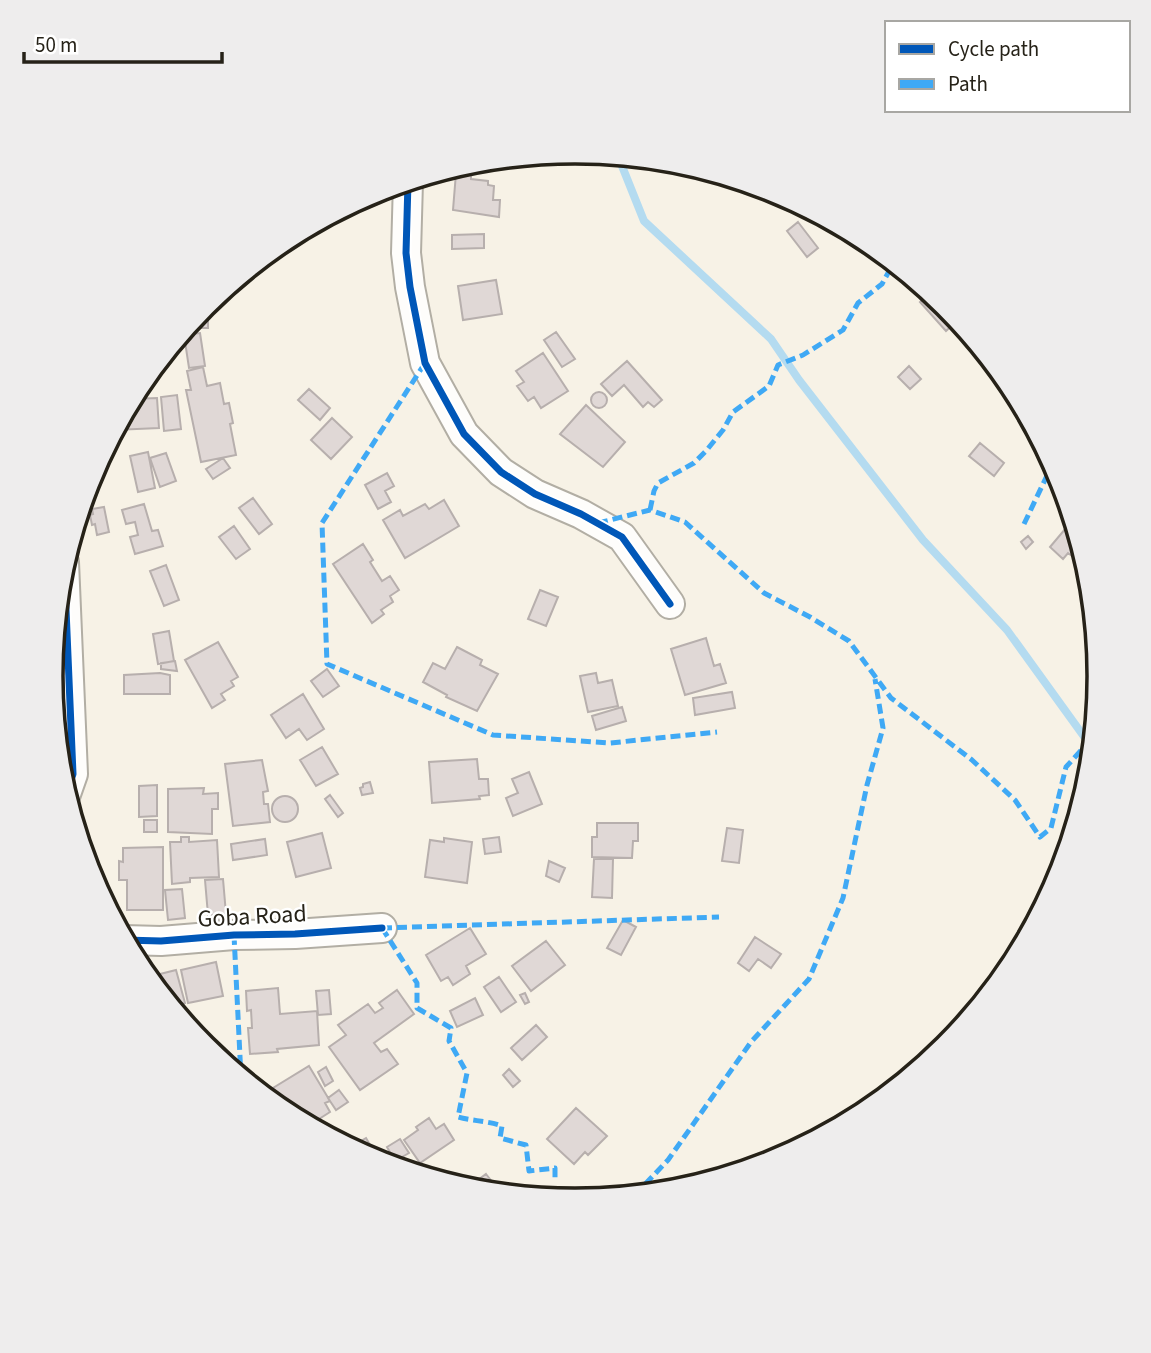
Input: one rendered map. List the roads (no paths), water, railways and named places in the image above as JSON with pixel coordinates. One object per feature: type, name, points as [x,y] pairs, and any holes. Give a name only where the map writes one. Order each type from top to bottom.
[{"type":"street","points":[[408,192],[406,253],[425,363],[464,434],[501,472],[535,494],[581,514],[622,537],[670,604]]},
{"type":"street","points":[[65,637],[73,775]]},
{"type":"street","name":"Goba Road","points":[[136,940],[382,928]]},
{"type":"waterway","points":[[622,166],[644,221],[771,339],[799,380],[923,540],[1007,630],[1085,737]]}]
